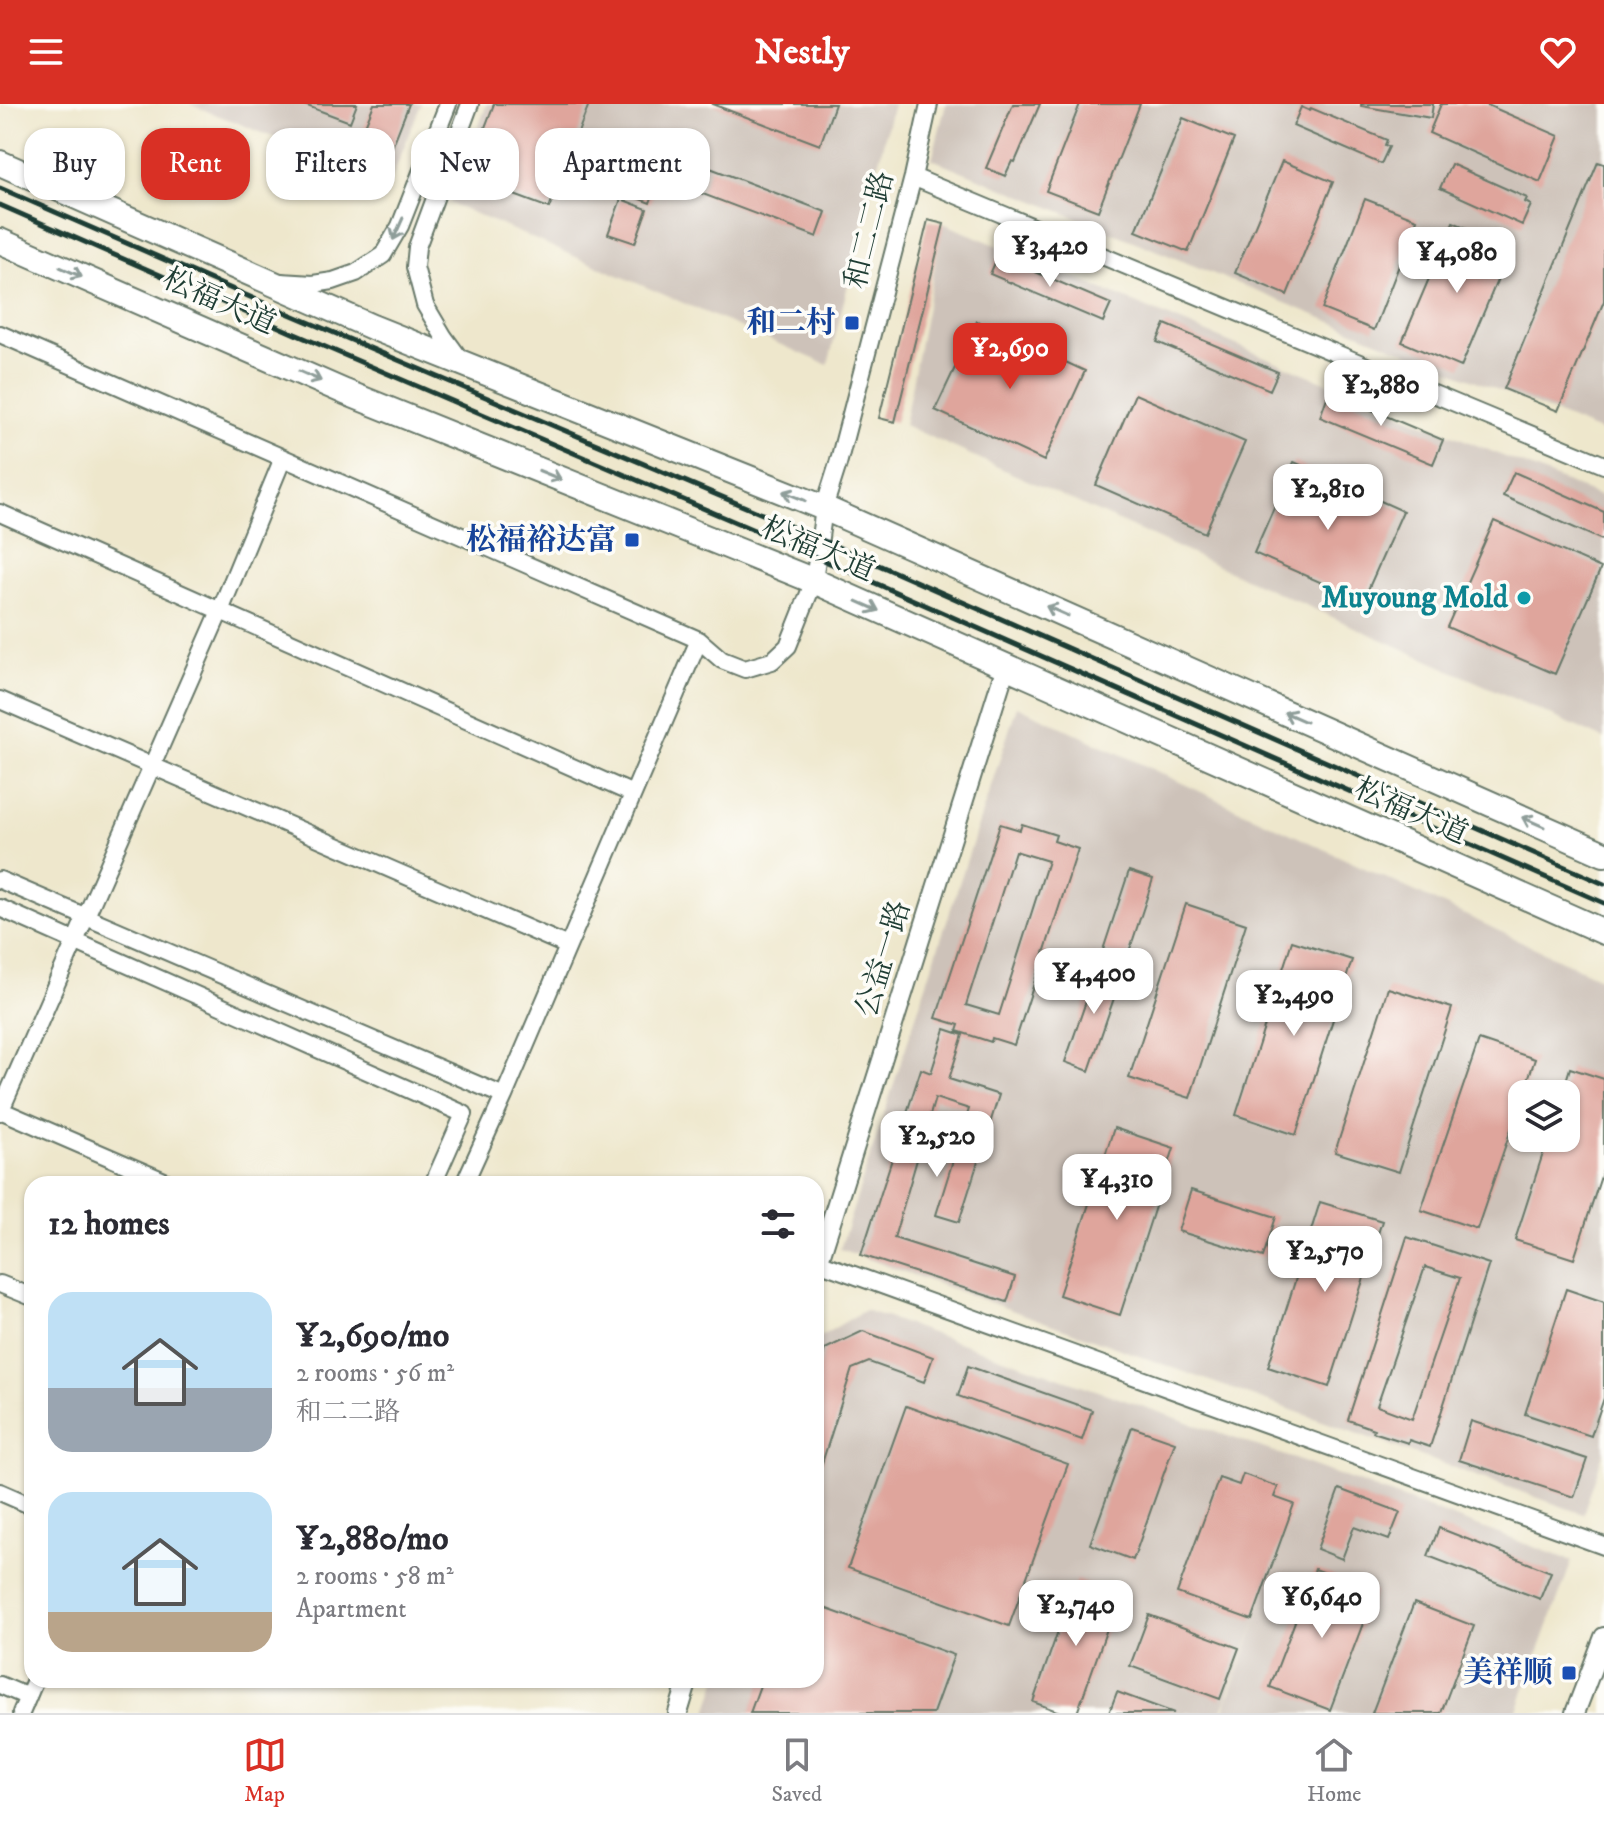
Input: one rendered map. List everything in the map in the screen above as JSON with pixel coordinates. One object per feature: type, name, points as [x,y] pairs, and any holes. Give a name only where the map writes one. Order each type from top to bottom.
[{"type":"main road","name":"松福大道","points":[[0,163],[372,327],[824,508],[1604,854]]},
{"type":"main road","name":"松福大道","points":[[0,241],[355,396],[814,581],[1604,932]]},
{"type":"street","points":[[267,281],[313,284],[333,281],[356,273],[383,255],[400,226],[448,104]]},
{"type":"street","points":[[464,364],[425,305],[415,267],[417,247],[470,104]]},
{"type":"street","name":"和二二路","points":[[0,334],[699,640],[722,660],[745,669],[772,661],[788,646],[814,581],[824,508],[913,177],[929,104]]},
{"type":"street","points":[[913,177],[1604,465]]},
{"type":"street","points":[[152,1176],[0,1111],[220,611],[283,458]]},
{"type":"street","points":[[0,513],[633,794]]},
{"type":"street","points":[[468,1176],[699,640]]},
{"type":"street","name":"公益一路","points":[[824,1244],[1006,666]]},
{"type":"street","points":[[0,700],[568,946]]},
{"type":"street","points":[[0,880],[504,1096]]},
{"type":"street","points":[[0,908],[464,1114],[437,1176]]},
{"type":"street","points":[[824,1268],[1604,1546]]},
{"type":"street","points":[[0,1284],[24,1294]]},
{"type":"street","points":[[0,1492],[24,1502]]},
{"type":"street","points":[[1575,1713],[1604,1637]]},
{"type":"street","points":[[0,1685],[24,1705]]},
{"type":"street","points":[[678,1713],[686,1688]]},
{"type":"shaded area","points":[[189,104],[421,104],[395,170],[395,128],[266,128],[266,134]]},
{"type":"shaded area","points":[[487,104],[893,104],[828,365],[450,203],[451,200],[519,200],[519,128],[478,128]]},
{"type":"shaded area","points":[[946,104],[1604,104],[1604,433],[932,159]]},
{"type":"shaded area","points":[[943,223],[1604,498],[1604,739],[904,425]]},
{"type":"shaded area","points":[[1017,706],[1604,980],[1604,1451],[1583,1514],[840,1249]]},
{"type":"shaded area","points":[[865,1310],[1314,1466],[1572,1561],[1516,1713],[1223,1713],[1261,1610],[1221,1713],[707,1713],[715,1688],[824,1688],[824,1334]]},
{"type":"building","points":[[302,104],[357,104],[350,122]]},
{"type":"building","points":[[374,104],[409,104],[395,140],[395,128],[364,128]]},
{"type":"building","points":[[494,104],[589,104],[580,128],[535,128],[535,200],[552,200],[549,208],[519,197],[519,128],[485,128]]},
{"type":"building","points":[[712,104],[835,104],[820,145]]},
{"type":"building","points":[[1013,104],[1040,104],[1015,162],[1012,161],[1005,176],[986,168]]},
{"type":"building","points":[[1080,104],[1140,104],[1098,211],[1046,191]]},
{"type":"building","points":[[1361,104],[1433,104],[1431,118]]},
{"type":"building","points":[[1441,104],[1485,104],[1559,136],[1540,182],[1429,133]]},
{"type":"building","points":[[1301,107],[1310,111],[1311,108],[1387,140],[1385,145],[1389,147],[1381,164],[1293,126]]},
{"type":"building","points":[[1183,118],[1234,139],[1188,252],[1136,231]]},
{"type":"building","points":[[1282,161],[1333,182],[1287,295],[1235,273]]},
{"type":"building","points":[[1598,162],[1604,164],[1604,301],[1558,411],[1504,389]]},
{"type":"building","points":[[1451,164],[1527,198],[1525,202],[1531,205],[1522,225],[1440,188]]},
{"type":"building","points":[[710,168],[826,212],[817,237],[710,197]]},
{"type":"building","points":[[1365,199],[1417,219],[1374,330],[1322,309]]},
{"type":"building","points":[[621,200],[647,209],[635,243],[608,234]]},
{"type":"building","points":[[928,220],[944,224],[895,422],[879,418]]},
{"type":"building","points":[[1453,222],[1511,247],[1461,367],[1402,342]]},
{"type":"building","points":[[998,256],[1111,304],[1103,322],[990,274]]},
{"type":"building","points":[[977,321],[1085,371],[1044,461],[935,410]]},
{"type":"building","points":[[1165,324],[1278,372],[1270,390],[1157,342]]},
{"type":"building","points":[[1329,392],[1443,440],[1433,464],[1320,417]]},
{"type":"building","points":[[1135,394],[1245,442],[1205,533],[1096,485]]},
{"type":"building","points":[[1294,462],[1403,511],[1363,601],[1254,553]]},
{"type":"building","points":[[1514,472],[1604,512],[1604,541],[1503,496]]},
{"type":"building","name":"Muyoung Mold","points":[[1494,521],[1601,568],[1555,674],[1447,627]]},
{"type":"building","points":[[1000,824],[1020,830],[1022,824],[1056,835],[1054,841],[1078,849],[1014,1045],[992,1038],[991,1042],[957,1031],[959,1025],[936,1018]],"holes":[[[1015,851],[1048,861],[999,1015],[966,1005]]]},
{"type":"building","points":[[1129,871],[1153,879],[1127,958],[1103,950]]},
{"type":"building","points":[[1186,904],[1246,924],[1190,1098],[1129,1078]]},
{"type":"building","points":[[1292,941],[1352,960],[1296,1135],[1236,1115]]},
{"type":"building","points":[[1100,961],[1124,969],[1089,1071],[1065,1062]]},
{"type":"building","points":[[1388,988],[1452,1008],[1399,1172],[1335,1152]]},
{"type":"building","points":[[945,1029],[963,1035],[949,1079],[999,1095],[959,1222],[936,1215],[969,1109],[935,1098],[894,1238],[1015,1277],[1007,1302],[861,1255],[921,1069],[931,1073]]},
{"type":"building","points":[[1479,1040],[1535,1059],[1528,1080],[1508,1080],[1508,1138],[1477,1229],[1421,1210]]},
{"type":"building","points":[[1570,1068],[1604,1079],[1604,1167],[1574,1259],[1515,1240],[1543,1152],[1580,1152],[1580,1080],[1566,1080]]},
{"type":"building","points":[[1114,1128],[1174,1148],[1120,1315],[1059,1295]]},
{"type":"building","points":[[1191,1190],[1276,1217],[1263,1257],[1178,1231]]},
{"type":"building","points":[[1320,1202],[1382,1221],[1329,1387],[1268,1367]]},
{"type":"building","points":[[1407,1237],[1489,1264],[1430,1447],[1373,1432],[1374,1429],[1348,1420]],"holes":[[[1425,1267],[1460,1278],[1412,1419],[1377,1406]]]},
{"type":"building","points":[[1566,1289],[1604,1302],[1604,1398],[1591,1436],[1525,1414]]},
{"type":"building","points":[[863,1331],[933,1357],[924,1382],[869,1362],[852,1369],[824,1457],[825,1349]]},
{"type":"building","points":[[968,1366],[1092,1410],[1082,1440],[958,1396]]},
{"type":"building","points":[[906,1406],[1068,1464],[1009,1626],[848,1568]]},
{"type":"building","points":[[1471,1421],[1587,1459],[1574,1497],[1459,1460]]},
{"type":"building","points":[[1132,1427],[1175,1442],[1133,1560],[1090,1544]]},
{"type":"building","points":[[1243,1474],[1278,1487],[1274,1497],[1294,1504],[1252,1620],[1177,1593],[1219,1478],[1239,1485]]},
{"type":"building","points":[[1339,1489],[1400,1512],[1389,1540],[1354,1527],[1342,1559],[1317,1549]]},
{"type":"building","points":[[1439,1528],[1551,1572],[1540,1599],[1428,1556]]},
{"type":"building","points":[[1315,1569],[1375,1592],[1330,1710],[1270,1687]]},
{"type":"building","points":[[1076,1580],[1119,1595],[1077,1713],[1062,1713],[1033,1702]]},
{"type":"building","points":[[1414,1603],[1474,1626],[1441,1713],[1372,1713]]},
{"type":"building","points":[[824,1608],[954,1655],[933,1713],[750,1713],[759,1688],[824,1688]]},
{"type":"building","points":[[1149,1615],[1239,1648],[1220,1699],[1130,1666]]},
{"type":"building","points":[[1117,1692],[1174,1713],[1109,1713]]},
{"type":"railway","points":[[0,188],[774,519],[1604,884]]},
{"type":"railway","points":[[0,205],[768,536],[1604,903]]},
{"type":"place","name":"和二村","points":[[852,323]]},
{"type":"place","name":"松福裕达富","points":[[632,540]]},
{"type":"place","name":"Muyoung Mold","points":[[1524,598]]},
{"type":"place","name":"美祥顺","points":[[1569,1673]]}]
